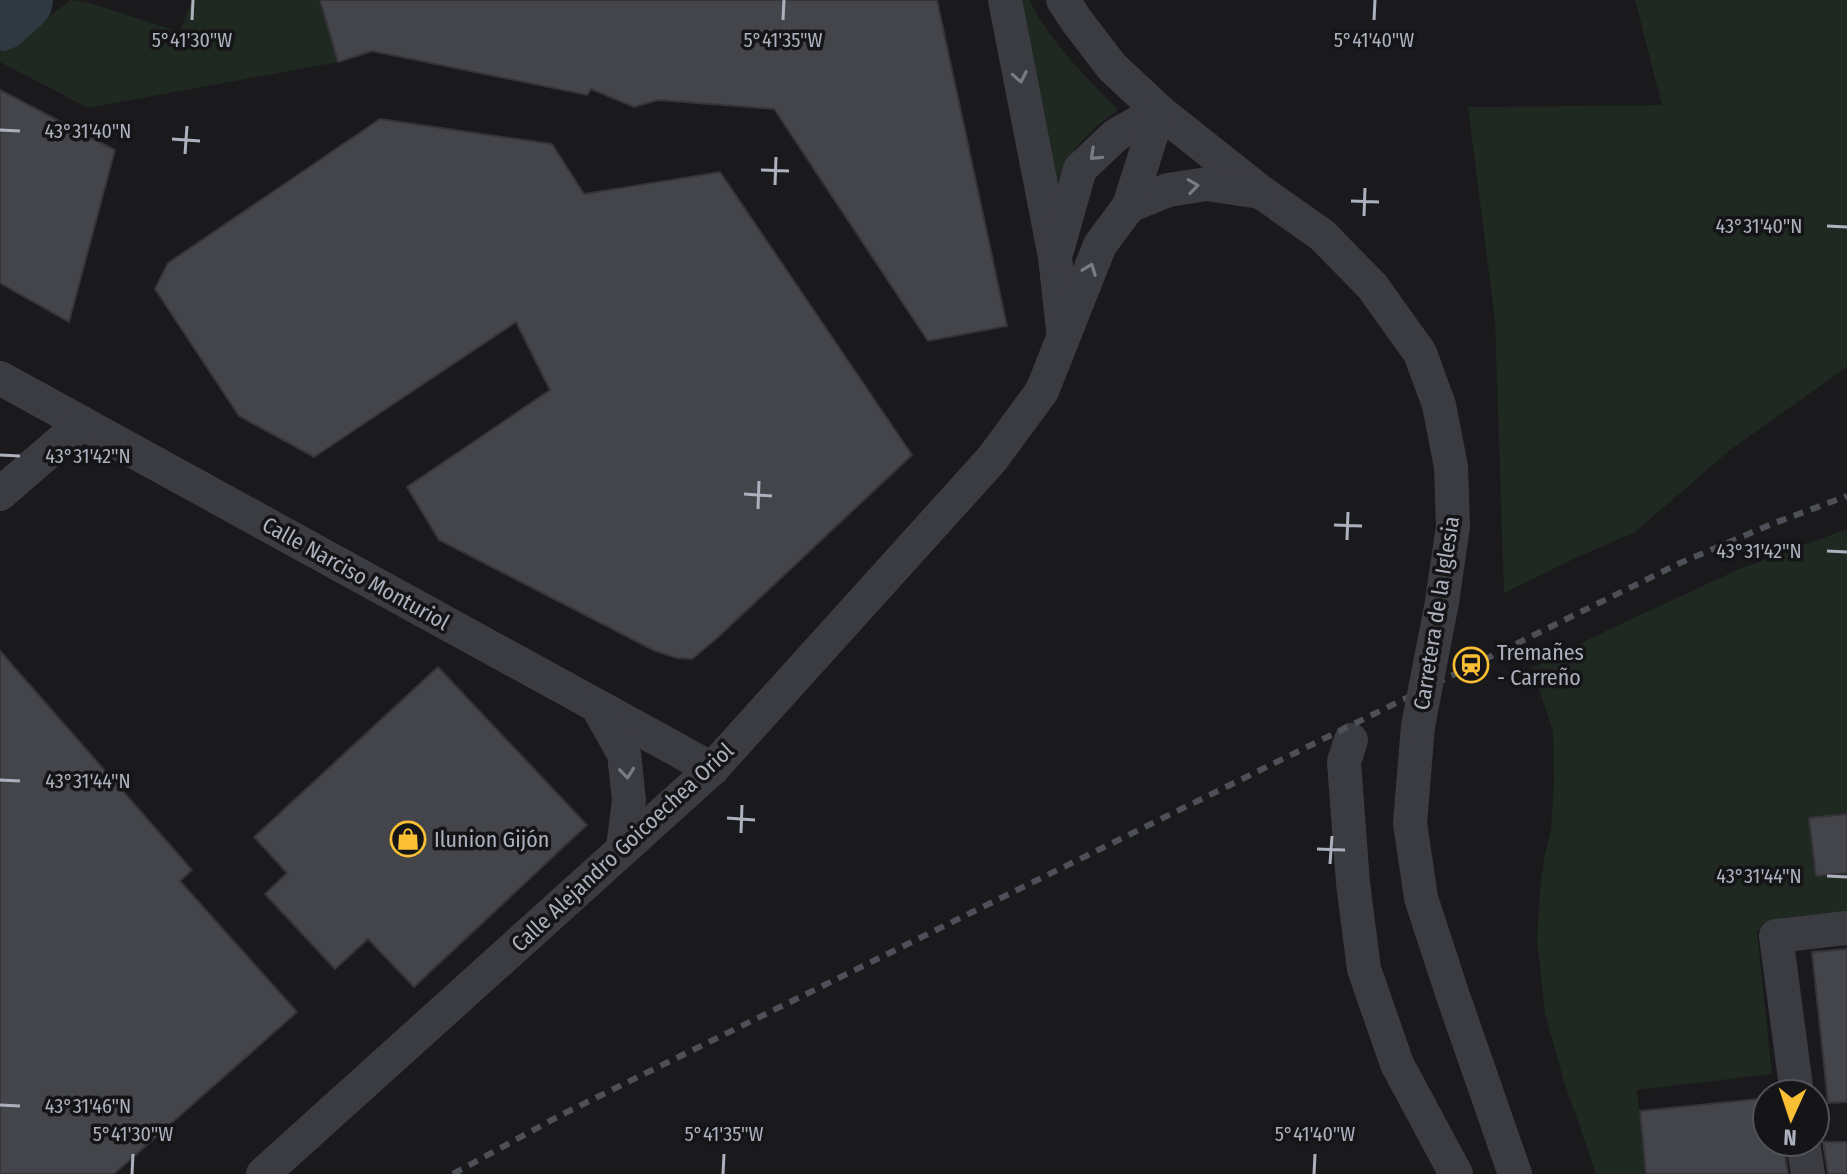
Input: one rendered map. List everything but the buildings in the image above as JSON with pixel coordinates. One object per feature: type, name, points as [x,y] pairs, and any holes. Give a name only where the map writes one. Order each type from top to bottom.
[{"type":"street","name":"Calle Alejandro Goicoechea Oriol","points":[[1005,0],[1055,257],[1064,339]]},
{"type":"street","name":"Carretera de la Iglesia","points":[[1063,0],[1112,67],[1159,111],[1261,192],[1322,235],[1372,286],[1420,353],[1439,405],[1451,467],[1453,526],[1418,726],[1410,823],[1421,898],[1515,1174]]},
{"type":"street","name":"Calle Alejandro Goicoechea Oriol","points":[[1055,257],[1080,169],[1116,135],[1159,111]]},
{"type":"street","name":"Calle Alejandro Goicoechea Oriol","points":[[263,1174],[712,769],[992,459],[1042,391],[1100,245],[1129,206],[1159,111]]},
{"type":"street","points":[[1129,206],[1168,190],[1207,184],[1261,192]]},
{"type":"street","name":"Calle Narciso Monturiol","points":[[0,378],[712,769]]},
{"type":"street","points":[[0,494],[82,423]]},
{"type":"street","points":[[597,705],[624,754],[629,800],[623,848]]},
{"type":"street","points":[[1351,740],[1344,762],[1353,883],[1364,969],[1397,1064],[1456,1174]]},
{"type":"street","points":[[1795,1078],[1776,936],[1847,928]]},
{"type":"shaded area","points":[[71,0],[90,3],[180,32],[192,0],[320,0],[338,62],[88,108],[0,62],[0,53]]},
{"type":"shaded area","points":[[1014,0],[1029,0],[1058,45],[1118,110],[1082,140],[1058,180],[1054,178]]},
{"type":"shaded area","points":[[1635,0],[1847,0],[1847,367],[1730,450],[1635,532],[1504,593],[1495,321],[1468,107],[1662,105]]},
{"type":"shaded area","points":[[1847,529],[1847,920],[1757,930],[1772,1074],[1637,1090],[1646,1174],[1596,1174],[1545,1014],[1537,940],[1540,890],[1551,829],[1553,731],[1532,668],[1737,570]]},
{"type":"waterway","points":[[0,19],[21,0]]},
{"type":"railway","points":[[453,1174],[561,1115],[1680,563],[1847,496]]},
{"type":"place","name":"Tremañes - Carreño","points":[[1471,665]]},
{"type":"place","name":"Ilunion Gijón","points":[[408,839]]}]
